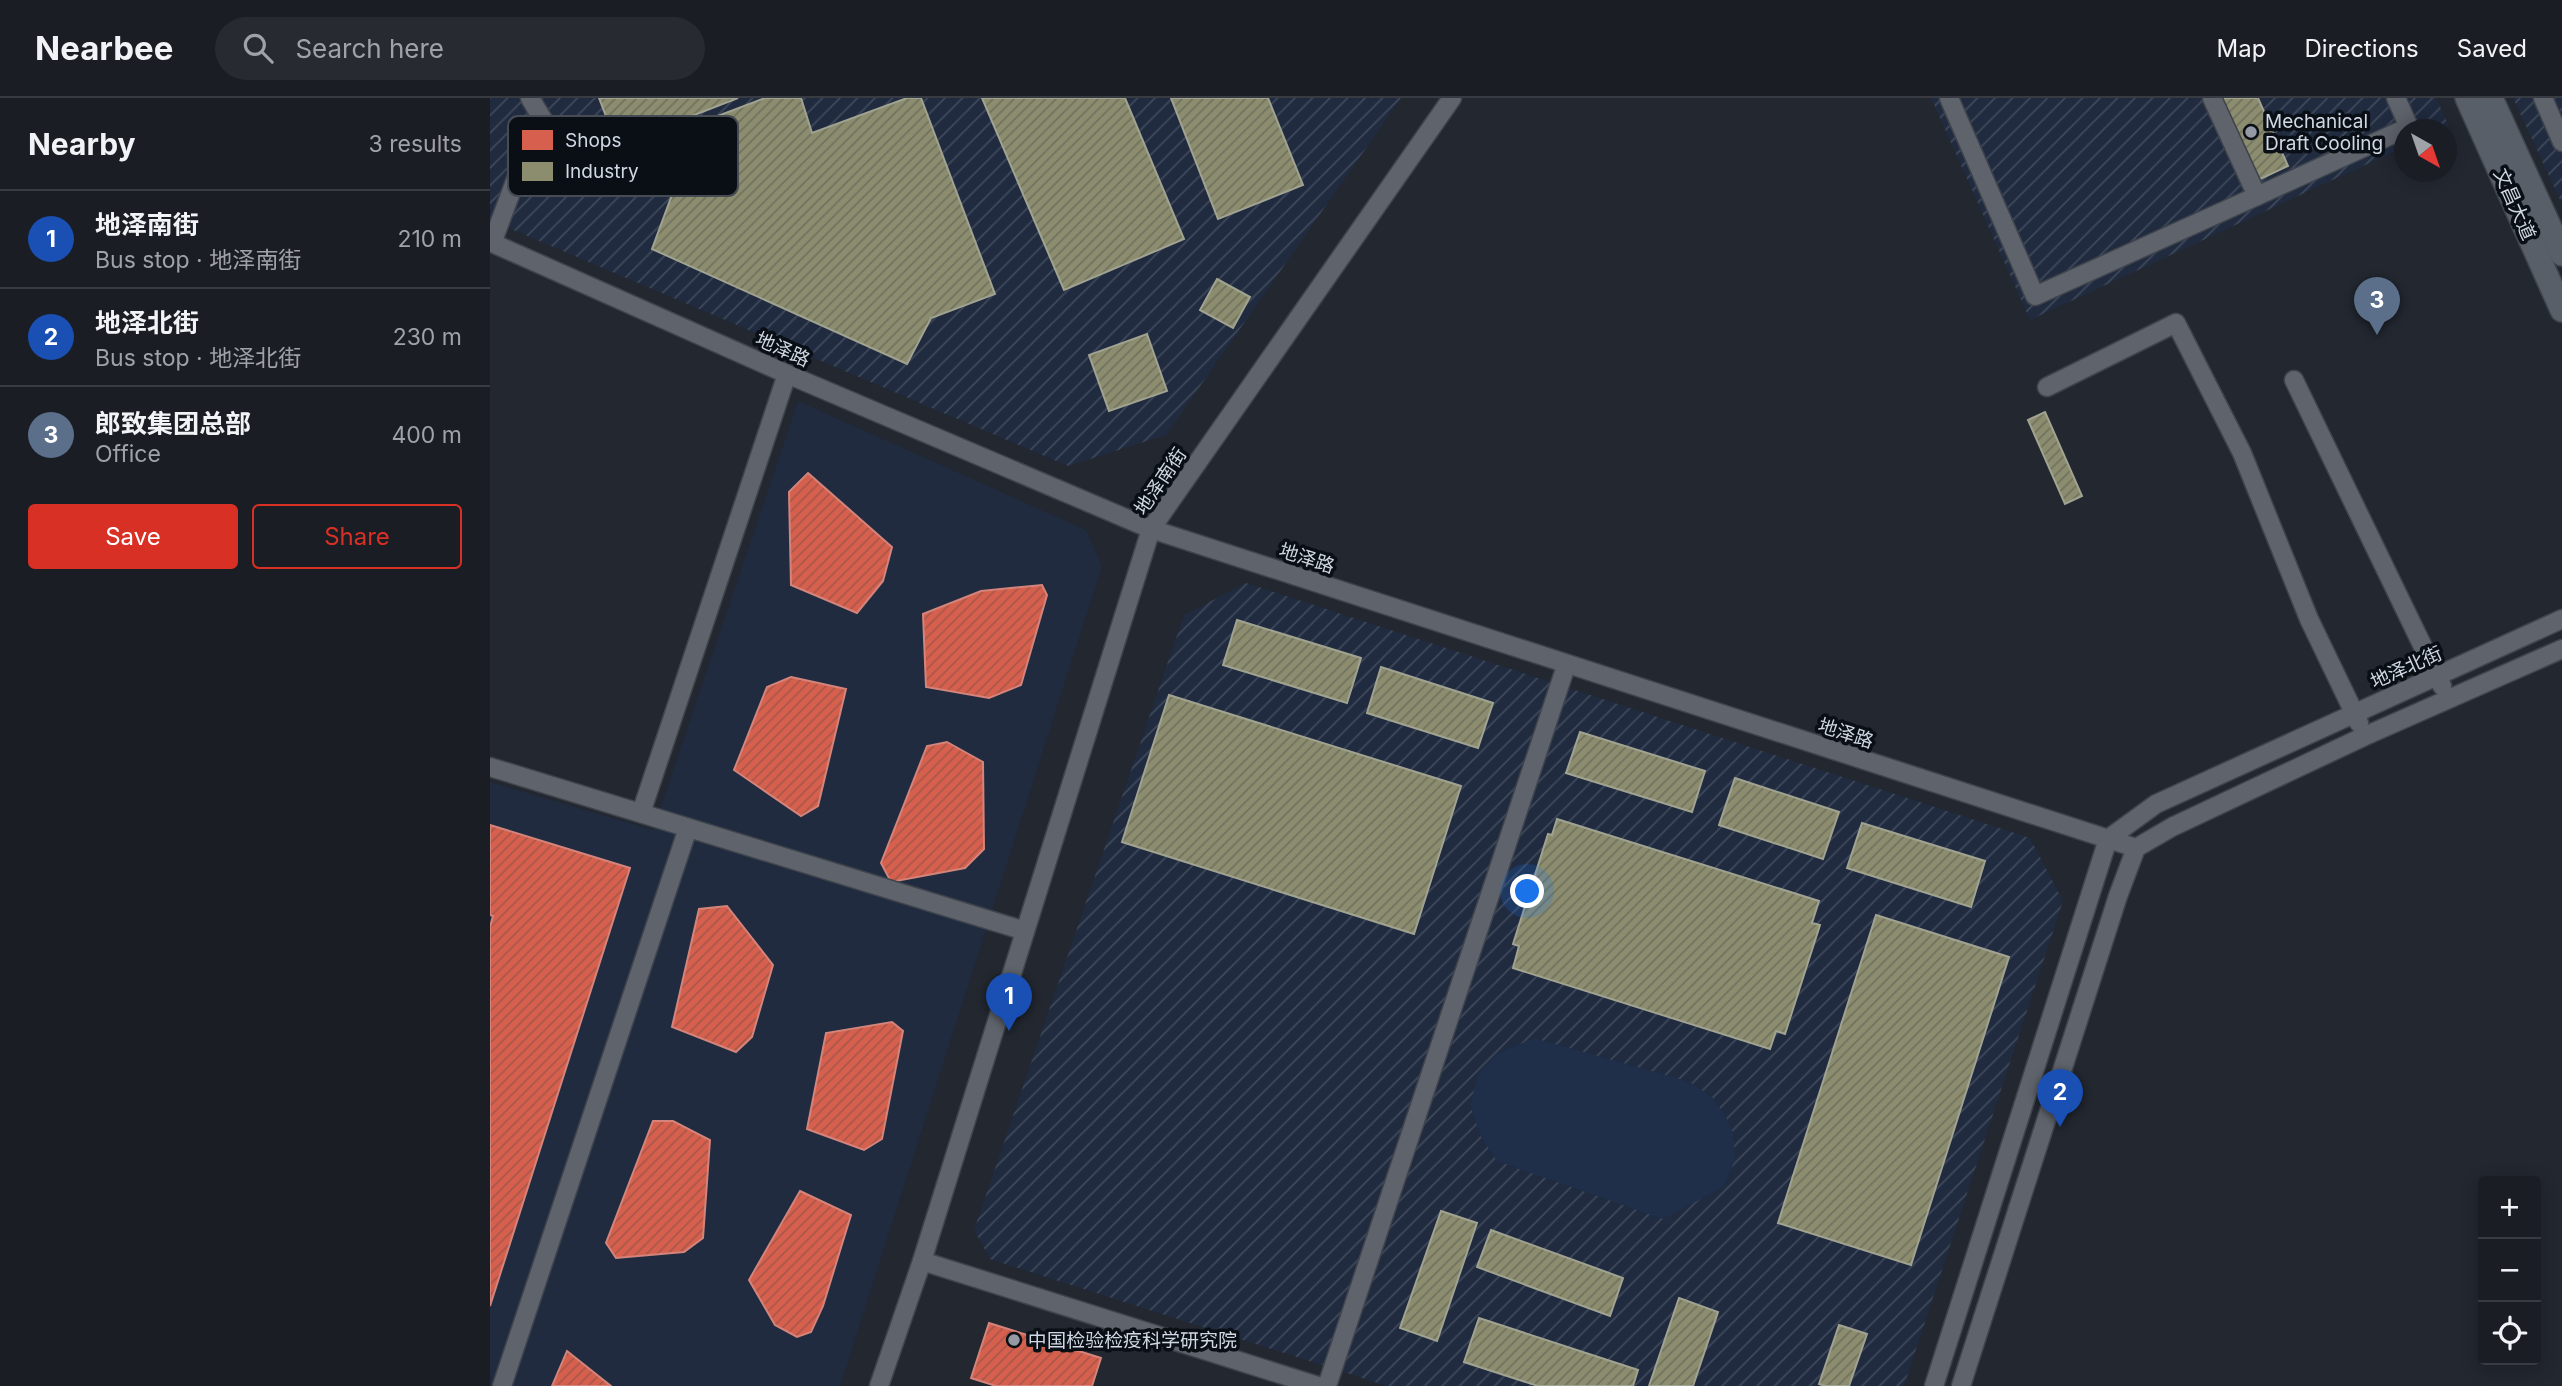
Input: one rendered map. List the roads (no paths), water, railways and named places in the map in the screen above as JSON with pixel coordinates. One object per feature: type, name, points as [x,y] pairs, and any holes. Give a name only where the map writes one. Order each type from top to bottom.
[{"type":"main road","name":"文昌大道","points":[[2467,98],[2555,249]]},
{"type":"main road","name":"文昌大道","points":[[2491,98],[2555,249],[2562,310]]},
{"type":"street","points":[[530,98],[541,116]]},
{"type":"street","name":"地泽南街","points":[[879,1386],[922,1261],[1151,529],[1452,98]]},
{"type":"street","points":[[1949,98],[2035,296],[2409,127],[2396,98]]},
{"type":"street","points":[[2212,98],[2256,197]]},
{"type":"street","points":[[2543,98],[2562,142]]},
{"type":"street","points":[[491,243],[509,196]]},
{"type":"street","name":"地泽路","points":[[491,243],[787,374],[1151,529],[1566,666],[2136,848]]},
{"type":"street","points":[[2048,387],[2176,323],[2242,453],[2309,618],[2365,736]]},
{"type":"street","points":[[641,813],[787,374]]},
{"type":"street","points":[[2294,380],[2448,699]]},
{"type":"street","name":"地泽北街","points":[[2108,839],[2156,804],[2562,619]]},
{"type":"street","points":[[1961,1386],[2118,896],[2136,848],[2172,827],[2365,736],[2562,649]]},
{"type":"street","points":[[1326,1386],[1566,666]]},
{"type":"street","points":[[490,767],[1025,931]]},
{"type":"street","points":[[502,1386],[688,828]]},
{"type":"street","points":[[1934,1386],[2108,839]]},
{"type":"street","points":[[922,1261],[1318,1386]]},
{"type":"place","name":"Mechanical Draft Cooling","points":[[2251,132]]},
{"type":"place","name":"郎致集团总部","points":[[2377,335]]},
{"type":"place","name":"地泽南街","points":[[1009,1031]]},
{"type":"place","name":"地泽北街","points":[[2060,1127]]},
{"type":"place","name":"中国检验检疫科学研究院","points":[[1014,1340]]}]
